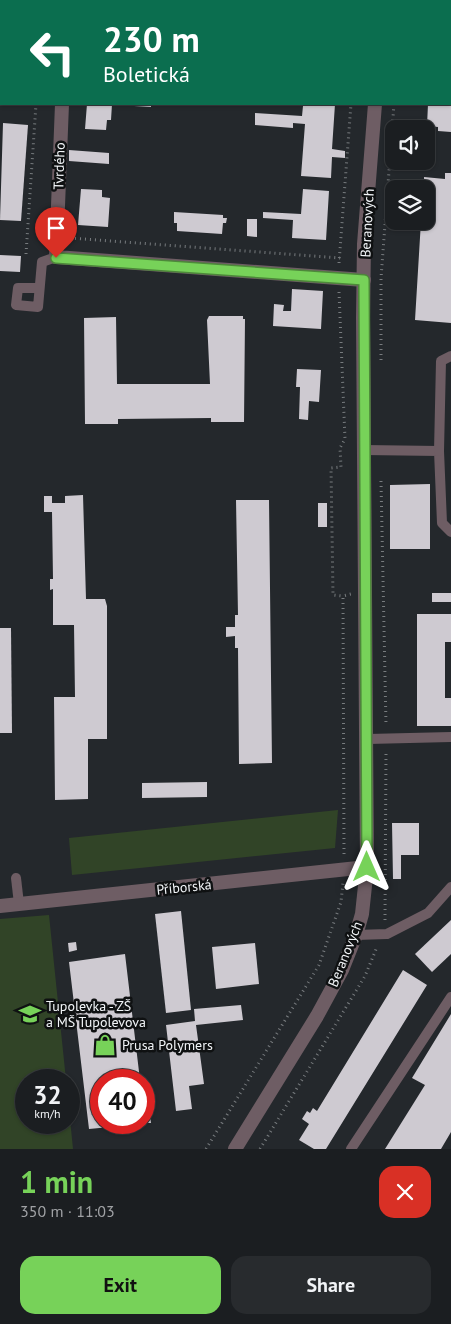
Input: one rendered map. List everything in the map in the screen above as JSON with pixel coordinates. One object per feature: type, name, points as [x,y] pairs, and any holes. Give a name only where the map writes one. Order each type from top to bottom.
[{"type":"street","name":"Tvrdého","points":[[56,258],[62,105]]},
{"type":"street","name":"Beranových","points":[[235,1149],[317,1016],[342,970],[362,914],[367,867],[368,739],[364,280],[375,105]]},
{"type":"street","points":[[56,258],[364,280]]},
{"type":"street","name":"Příborská","points":[[0,906],[367,867]]},
{"type":"lane","points":[[39,288],[42,262],[56,258]]},
{"type":"lane","points":[[451,356],[441,361],[439,451],[442,523],[451,532]]},
{"type":"lane","points":[[364,450],[439,451]]},
{"type":"lane","points":[[368,739],[451,737]]},
{"type":"lane","points":[[16,878],[19,904]]},
{"type":"lane","points":[[356,935],[387,934],[428,913],[451,887]]},
{"type":"lane","points":[[350,1149],[451,997]]},
{"type":"path","points":[[26,254],[36,105]]},
{"type":"path","points":[[351,105],[338,278],[345,439],[340,448],[341,467],[331,468],[333,595],[343,596],[366,589]]},
{"type":"path","points":[[380,366],[382,278],[394,105]]},
{"type":"path","points":[[57,237],[340,258]]},
{"type":"path","points":[[381,479],[384,536]]},
{"type":"path","points":[[206,1149],[319,965],[341,902],[344,870],[343,596]]},
{"type":"green space","points":[[338,810],[335,848],[72,875],[69,838]]},
{"type":"green space","name":"Tupolevka - ZŠ a MŠ Tupolevova","points":[[49,915],[65,1069],[15,1069],[15,1134],[72,1134],[73,1149],[0,1149],[0,919]]},
{"type":"building","points":[[87,105],[112,105],[111,120],[107,120],[106,130],[85,129]]},
{"type":"building","points":[[117,105],[151,105],[151,107]]},
{"type":"building","points":[[300,105],[335,105],[332,149],[345,151],[345,158],[332,157],[331,178],[301,176],[305,124],[293,123],[293,128],[255,125],[255,113],[302,116],[303,106]]},
{"type":"building","points":[[428,105],[451,105],[451,132],[438,131],[438,127],[435,127],[435,120],[427,120]]},
{"type":"building","points":[[3,123],[28,125],[21,221],[0,220]]},
{"type":"building","points":[[69,150],[109,153],[109,164],[69,161]]},
{"type":"building","points":[[445,173],[451,173],[451,323],[415,320],[420,230],[435,230],[435,180],[424,180],[424,177],[445,179]]},
{"type":"building","points":[[81,189],[102,190],[102,197],[110,198],[108,227],[78,225]]},
{"type":"building","points":[[303,189],[329,191],[326,240],[292,238],[293,220],[263,218],[263,212],[301,214]]},
{"type":"building","points":[[174,212],[223,215],[223,218],[227,218],[226,223],[223,223],[222,234],[177,231],[177,223],[174,223]]},
{"type":"building","points":[[247,219],[257,219],[257,237],[247,236]]},
{"type":"building","points":[[0,255],[21,256],[20,272],[0,271]]},
{"type":"building","points":[[292,289],[323,291],[321,329],[273,326],[274,304],[284,305],[283,311],[291,311]]},
{"type":"building","points":[[209,316],[243,316],[243,319],[245,319],[244,422],[211,422],[211,418],[118,419],[118,424],[85,424],[84,318],[116,317],[117,384],[210,384],[207,320]]},
{"type":"building","points":[[297,369],[321,370],[319,402],[309,401],[308,420],[299,419],[300,387],[296,387]]},
{"type":"building","points":[[430,484],[430,549],[390,549],[390,485]]},
{"type":"building","points":[[83,495],[86,599],[105,599],[107,606],[107,739],[88,739],[88,799],[55,800],[54,697],[75,697],[74,625],[53,625],[53,589],[50,590],[50,579],[53,579],[52,512],[44,512],[44,496],[52,496],[52,503],[65,503],[65,496]]},
{"type":"building","points":[[236,500],[269,500],[272,763],[239,764],[238,648],[235,648],[235,636],[226,637],[226,627],[235,627],[235,615],[238,615]]},
{"type":"building","points":[[318,503],[327,503],[327,527],[318,527]]},
{"type":"building","points":[[432,593],[451,593],[451,602],[432,602]]},
{"type":"building","points":[[417,614],[451,614],[451,642],[445,642],[445,698],[451,698],[451,726],[417,726]]},
{"type":"building","points":[[0,628],[11,628],[12,733],[0,733]]},
{"type":"building","points":[[207,782],[207,797],[142,798],[142,783]]},
{"type":"building","points":[[392,823],[419,823],[419,855],[401,855],[401,879],[393,879]]},
{"type":"building","points":[[181,911],[191,1010],[166,1013],[155,914]]},
{"type":"building","points":[[451,920],[451,954],[432,972],[415,954]]},
{"type":"building","points":[[76,942],[77,950],[69,952],[68,943]]},
{"type":"building","points":[[255,943],[259,984],[216,989],[212,947]]},
{"type":"building","points":[[125,954],[139,1069],[90,1069],[90,1129],[89,1129],[69,962]]},
{"type":"building","points":[[403,970],[427,985],[326,1149],[314,1149],[299,1140],[309,1124],[302,1119],[307,1111],[310,1113],[313,1108],[317,1111]]},
{"type":"building","points":[[241,1005],[243,1020],[196,1025],[204,1084],[189,1086],[192,1109],[176,1111],[166,1025],[195,1021],[194,1009]]},
{"type":"building","points":[[451,1014],[451,1132],[441,1149],[385,1149],[425,1085],[412,1078]]},
{"type":"place","name":"Tupolevka - ZŠ a MŠ Tupolevova","points":[[30,1014]]},
{"type":"place","name":"Prusa Polymers","points":[[105,1045]]},
{"type":"route","points":[[56,258],[364,280],[363,398],[368,739],[367,867]]}]
